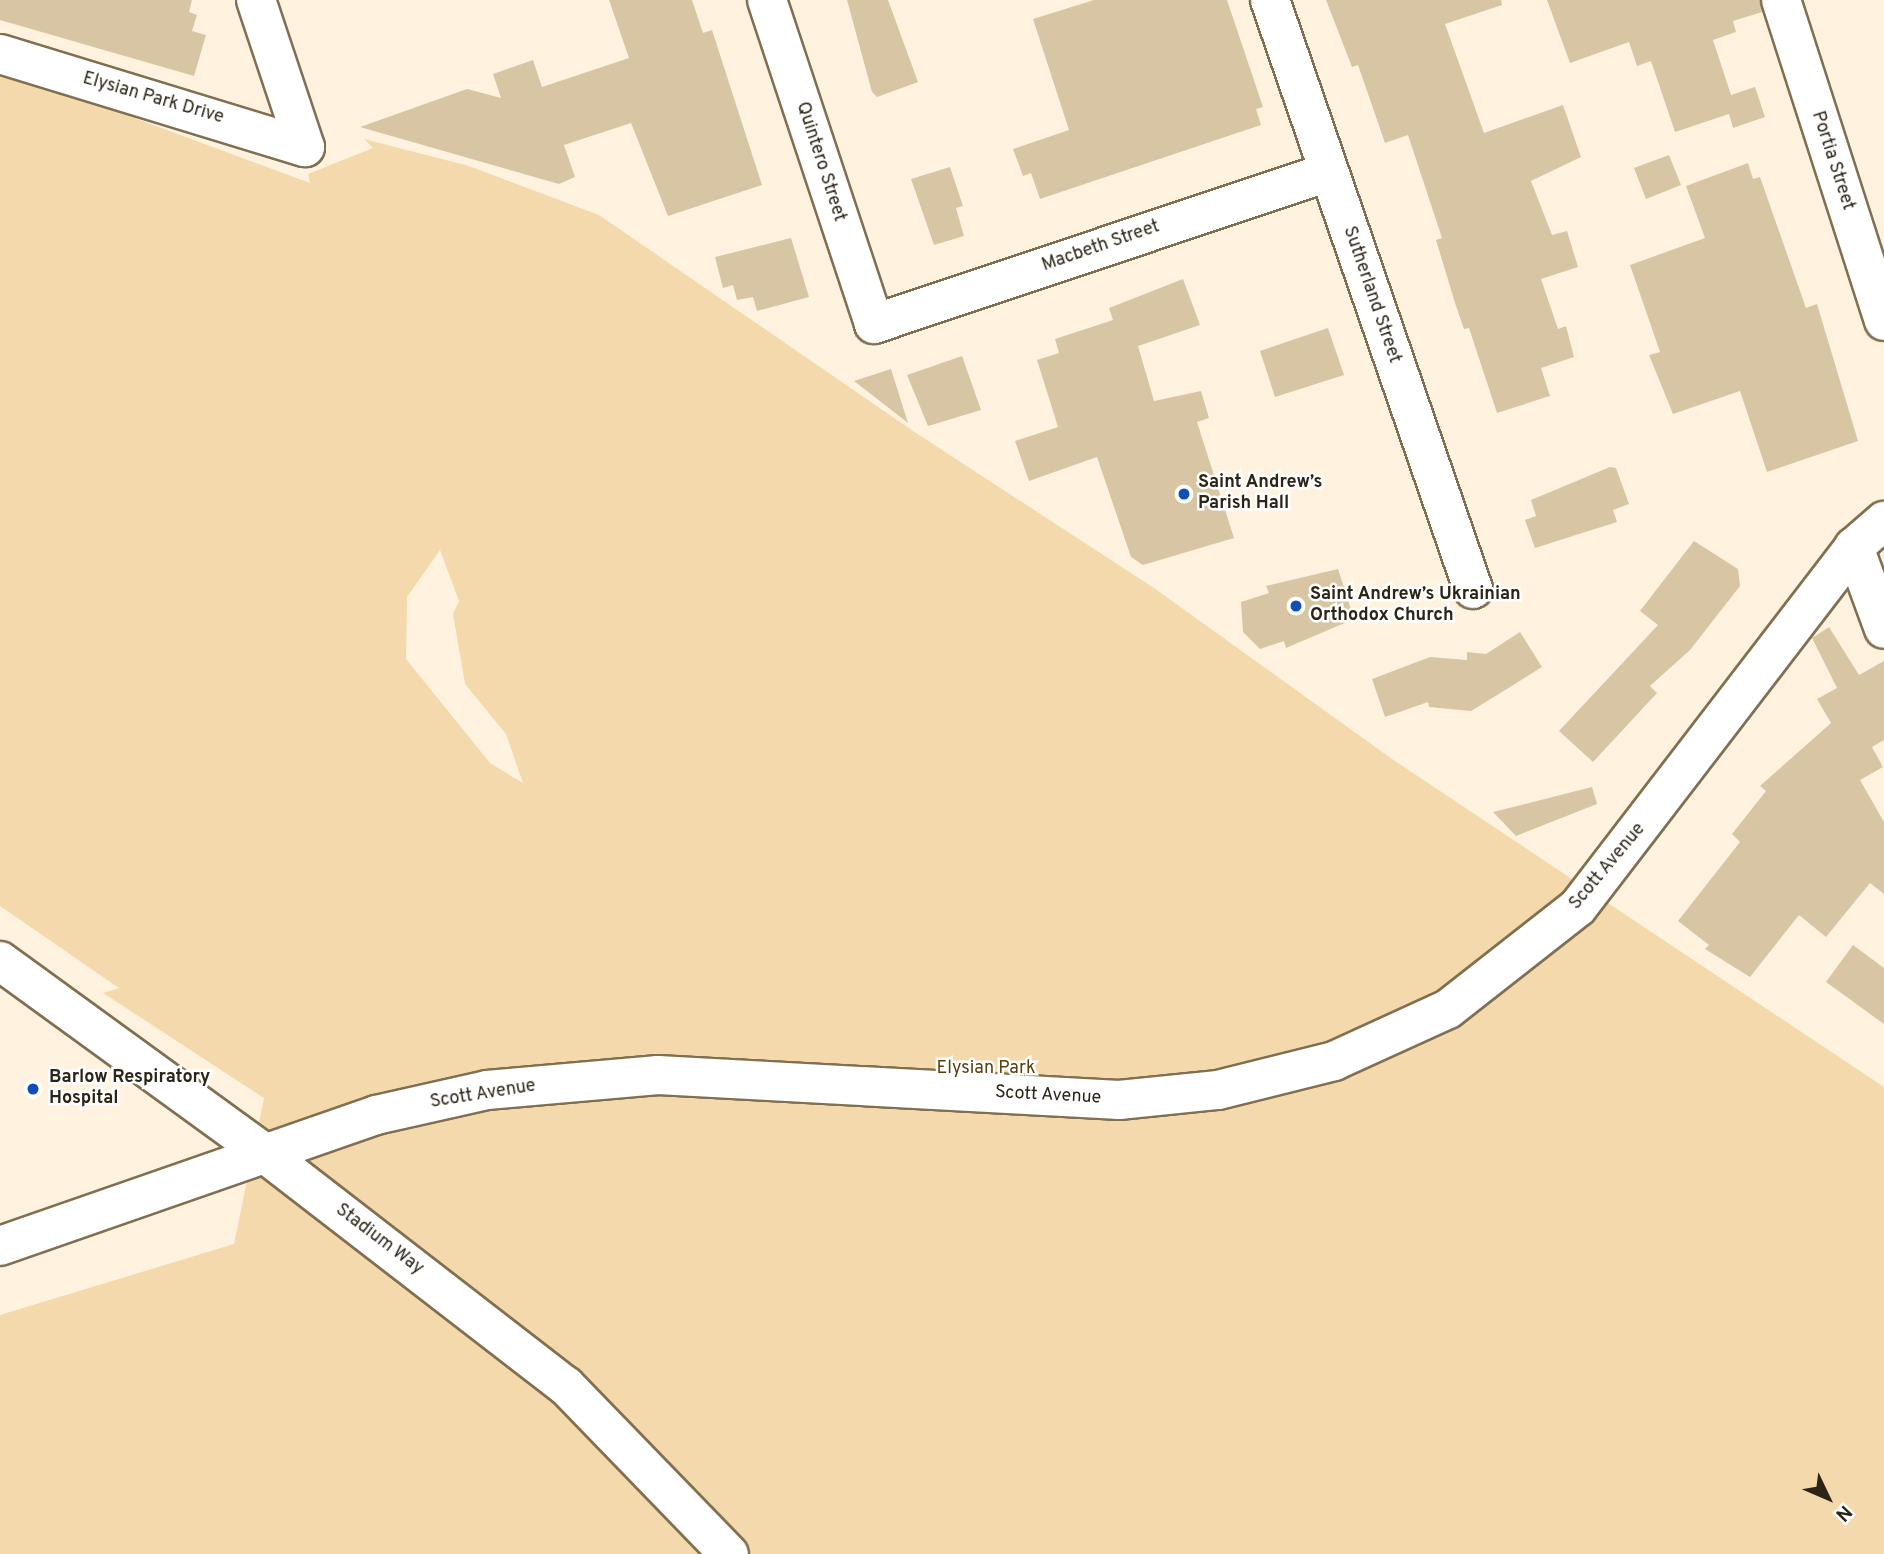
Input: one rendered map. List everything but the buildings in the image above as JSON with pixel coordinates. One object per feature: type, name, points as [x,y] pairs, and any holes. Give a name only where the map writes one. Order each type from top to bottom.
[{"type":"street","name":"Elysian Park Drive","points":[[0,54],[305,146],[256,0]]},
{"type":"street","name":"Quintero Street","points":[[766,0],[874,324]]},
{"type":"street","name":"Sutherland Street","points":[[1270,0],[1473,589]]},
{"type":"street","name":"Portia Street","points":[[1781,0],[1884,321]]},
{"type":"street","name":"Macbeth Street","points":[[874,324],[1328,172]]},
{"type":"street","name":"Scott Avenue","points":[[0,1246],[268,1156],[376,1115],[487,1090],[646,1076],[1119,1100],[1218,1090],[1334,1062],[1448,1009],[1578,907],[1854,547],[1884,521]]},
{"type":"street","points":[[1854,547],[1884,629]]},
{"type":"street","name":"Stadium Way","points":[[0,961],[268,1156],[566,1386],[729,1554]]},
{"type":"green space","name":"Elysian Park","points":[[0,76],[94,103],[310,183],[308,174],[373,148],[364,139],[469,166],[599,215],[916,433],[1154,588],[1392,759],[1884,1087],[1884,1554],[0,1554],[0,1315],[234,1244],[264,1098],[103,993],[119,988],[0,906]],"holes":[[[440,550],[459,601],[453,614],[465,684],[506,734],[523,783],[490,763],[406,659],[407,597]]]},
{"type":"place","name":"Saint Andrew’s Parish Hall","points":[[1184,494]]},
{"type":"place","name":"Saint Andrew’s Ukrainian Orthodox Church","points":[[1296,606]]},
{"type":"place","name":"Barlow Respiratory Hospital","points":[[33,1089]]}]
